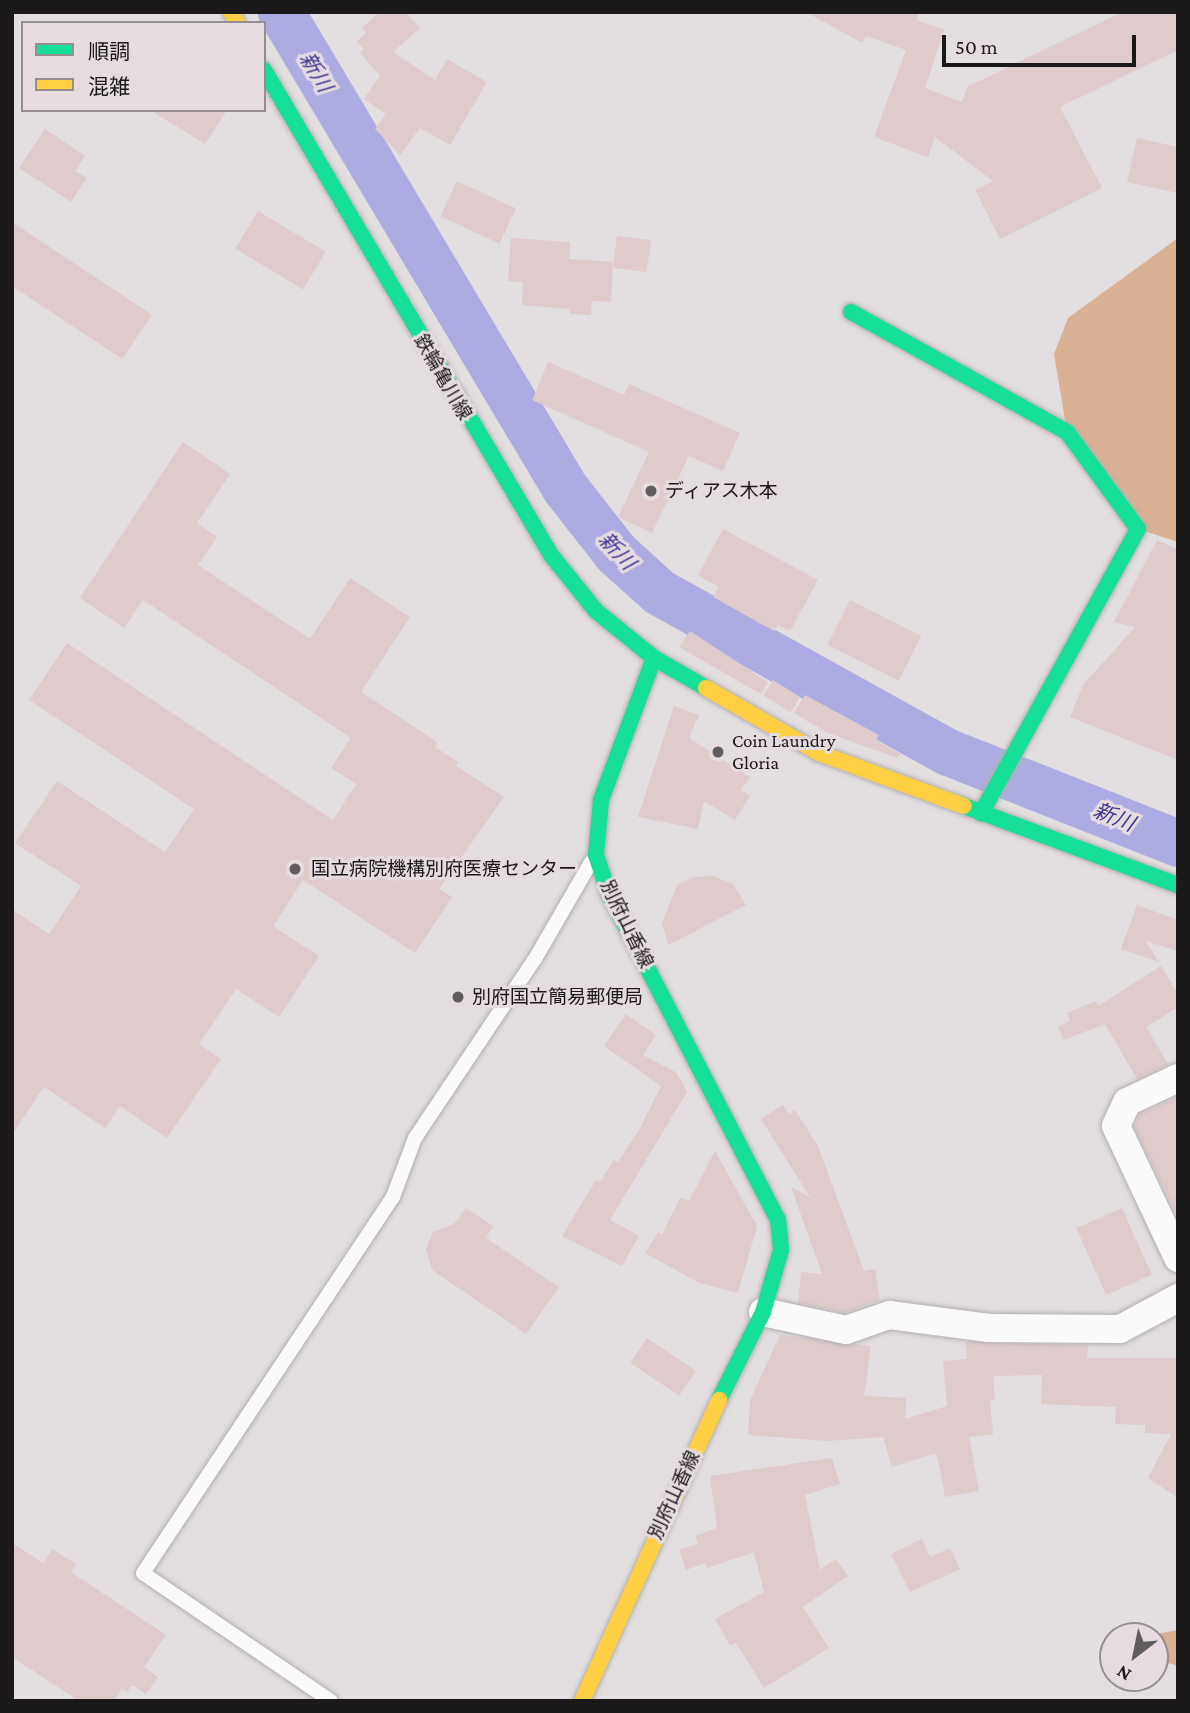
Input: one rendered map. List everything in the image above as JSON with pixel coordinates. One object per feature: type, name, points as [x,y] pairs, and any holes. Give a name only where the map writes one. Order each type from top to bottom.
[{"type":"main road","name":"鉄輪亀川線","points":[[266,73],[551,555],[596,611],[654,658]]},
{"type":"main road","points":[[851,312],[1067,432],[1138,529],[981,813]]},
{"type":"main road","points":[[654,658],[819,753],[1178,886]]},
{"type":"main road","name":"別府山香線","points":[[582,1701],[683,1471],[763,1312],[781,1250],[778,1220],[610,894],[596,855],[601,800],[654,658]]},
{"type":"street","points":[[1178,1079],[1126,1102],[1116,1126],[1178,1258]]},
{"type":"street","points":[[763,1312],[846,1330],[889,1315],[989,1328],[1120,1329],[1178,1298]]},
{"type":"lane","points":[[331,1701],[143,1573],[393,1197],[415,1138],[535,959],[596,855]]},
{"type":"shaded area","points":[[1178,238],[1178,542],[1138,529],[1067,432],[1054,354],[1068,318]]},
{"type":"shaded area","points":[[1178,1630],[1178,1666],[1169,1663],[1169,1632]]},
{"type":"building","points":[[380,12],[405,12],[420,28],[393,52],[435,80],[447,59],[487,82],[450,145],[420,128],[400,155],[375,129],[386,114],[364,99],[380,76],[360,53],[364,49],[357,41],[366,33],[362,28]]},
{"type":"building","points":[[806,12],[919,12],[917,20],[944,30],[925,88],[962,102],[967,87],[1122,12],[1178,12],[1178,50],[1060,107],[1102,188],[1000,239],[975,190],[993,181],[935,137],[928,157],[874,137],[906,50],[866,36],[862,43]]},
{"type":"building","points":[[153,112],[226,112],[205,144]]},
{"type":"building","points":[[45,129],[85,156],[75,171],[87,178],[71,202],[19,168]]},
{"type":"building","points":[[1137,138],[1178,147],[1178,193],[1127,182]]},
{"type":"building","points":[[457,181],[516,208],[499,244],[441,216]]},
{"type":"building","points":[[258,211],[326,252],[303,289],[235,249]]},
{"type":"building","points":[[12,222],[152,315],[122,359],[12,286]]},
{"type":"building","points":[[617,236],[651,240],[647,272],[613,268]]},
{"type":"building","points":[[511,238],[570,242],[569,259],[613,262],[611,302],[592,301],[591,315],[570,314],[570,309],[522,305],[523,282],[508,281]]},
{"type":"building","points":[[548,362],[624,395],[629,384],[740,433],[723,471],[689,456],[652,533],[618,517],[649,452],[532,400]]},
{"type":"building","points":[[183,442],[230,474],[197,523],[217,537],[198,565],[310,639],[350,578],[410,617],[361,692],[437,742],[435,747],[458,762],[456,766],[504,797],[439,889],[452,897],[415,953],[303,880],[273,926],[319,956],[279,1017],[236,989],[199,1044],[221,1059],[167,1138],[120,1106],[105,1128],[44,1087],[12,1135],[12,909],[49,934],[81,886],[15,843],[57,781],[165,852],[194,809],[29,700],[67,643],[333,820],[356,784],[331,768],[351,738],[143,600],[124,628],[80,598]]},
{"type":"building","points":[[723,529],[818,580],[790,631],[778,625],[774,631],[713,597],[719,587],[698,575]]},
{"type":"building","points":[[1157,540],[1178,550],[1178,760],[1070,717],[1083,685],[1135,627],[1114,622]]},
{"type":"building","points":[[850,600],[921,636],[899,681],[827,645]]},
{"type":"building","points":[[690,631],[768,682],[761,694],[679,647]]},
{"type":"building","points":[[773,680],[800,697],[791,712],[763,695]]},
{"type":"building","points":[[805,695],[879,735],[876,740],[900,754],[897,758],[828,733],[794,713]]},
{"type":"building","points":[[674,706],[699,715],[689,738],[750,777],[741,790],[750,796],[735,820],[704,801],[698,829],[638,817]]},
{"type":"building","points":[[713,876],[733,884],[746,905],[668,945],[662,923],[677,885],[694,877]]},
{"type":"building","points":[[1137,905],[1178,920],[1178,951],[1146,941],[1159,962],[1121,949]]},
{"type":"building","points":[[1161,966],[1178,994],[1178,1007],[1146,1027],[1168,1064],[1137,1079],[1105,1024],[1064,1040],[1058,1027],[1070,1021],[1067,1013],[1096,1001],[1098,1006]]},
{"type":"building","points":[[626,1014],[656,1035],[643,1055],[677,1073],[687,1092],[610,1220],[639,1236],[622,1266],[562,1236],[596,1180],[600,1182],[614,1160],[618,1162],[639,1130],[661,1086],[604,1046]]},
{"type":"building","points":[[1177,1097],[1178,1218],[1134,1126],[1140,1114]]},
{"type":"building","points":[[783,1105],[789,1114],[795,1110],[818,1146],[864,1271],[875,1269],[880,1300],[845,1313],[798,1303],[801,1272],[822,1274],[791,1187],[810,1197],[761,1119]]},
{"type":"building","points":[[715,1151],[757,1226],[738,1293],[699,1283],[645,1253],[658,1232],[662,1234],[681,1197],[689,1201]]},
{"type":"building","points":[[466,1208],[493,1226],[486,1238],[559,1287],[526,1334],[432,1270],[426,1249],[433,1232],[454,1224]]},
{"type":"building","points":[[1122,1208],[1152,1275],[1106,1295],[1076,1228]]},
{"type":"building","points":[[780,1335],[871,1346],[864,1396],[906,1398],[905,1419],[947,1406],[943,1361],[967,1359],[966,1342],[1088,1345],[1087,1358],[1178,1358],[1178,1498],[1148,1478],[1171,1434],[1145,1433],[1145,1425],[1115,1424],[1116,1407],[1041,1404],[1042,1375],[993,1376],[995,1400],[990,1400],[993,1434],[969,1437],[979,1491],[945,1497],[937,1455],[892,1467],[883,1437],[827,1441],[748,1435],[750,1400]]},
{"type":"building","points":[[647,1338],[696,1371],[679,1396],[630,1363]]},
{"type":"building","points":[[832,1458],[840,1484],[805,1495],[820,1570],[836,1559],[848,1576],[803,1607],[829,1648],[764,1688],[736,1643],[730,1646],[715,1619],[764,1592],[754,1552],[707,1568],[705,1563],[686,1570],[679,1550],[698,1544],[695,1536],[717,1528],[710,1476]]},
{"type":"building","points":[[922,1539],[930,1557],[950,1548],[960,1569],[910,1592],[891,1554]]},
{"type":"building","points":[[12,1543],[43,1563],[52,1549],[76,1564],[71,1572],[166,1635],[144,1667],[158,1677],[146,1694],[132,1685],[127,1692],[122,1688],[114,1701],[79,1701],[12,1657]]},
{"type":"waterway","name":"新川","points":[[281,12],[565,488],[616,553],[659,592],[948,752],[1178,843]]},
{"type":"traffic: fast","points":[[266,73],[551,555],[596,611],[654,658]]},
{"type":"traffic: fast","points":[[851,312],[1067,432],[1138,529],[981,813]]},
{"type":"traffic: fast","points":[[706,688],[654,658],[601,800],[596,855],[609,894],[778,1220],[781,1250],[763,1312],[719,1400]]},
{"type":"traffic: fast","points":[[964,806],[1178,885]]},
{"type":"traffic: slow","points":[[231,12],[236,21]]},
{"type":"traffic: slow","points":[[706,688],[819,753],[964,806]]},
{"type":"traffic: slow","points":[[582,1701],[719,1400]]},
{"type":"place","name":"ディアス木本","points":[[651,491]]},
{"type":"place","name":"Coin Laundry Gloria","points":[[718,752]]},
{"type":"place","name":"国立病院機構別府医療センター","points":[[295,869]]},
{"type":"place","name":"別府国立簡易郵便局","points":[[458,997]]}]
